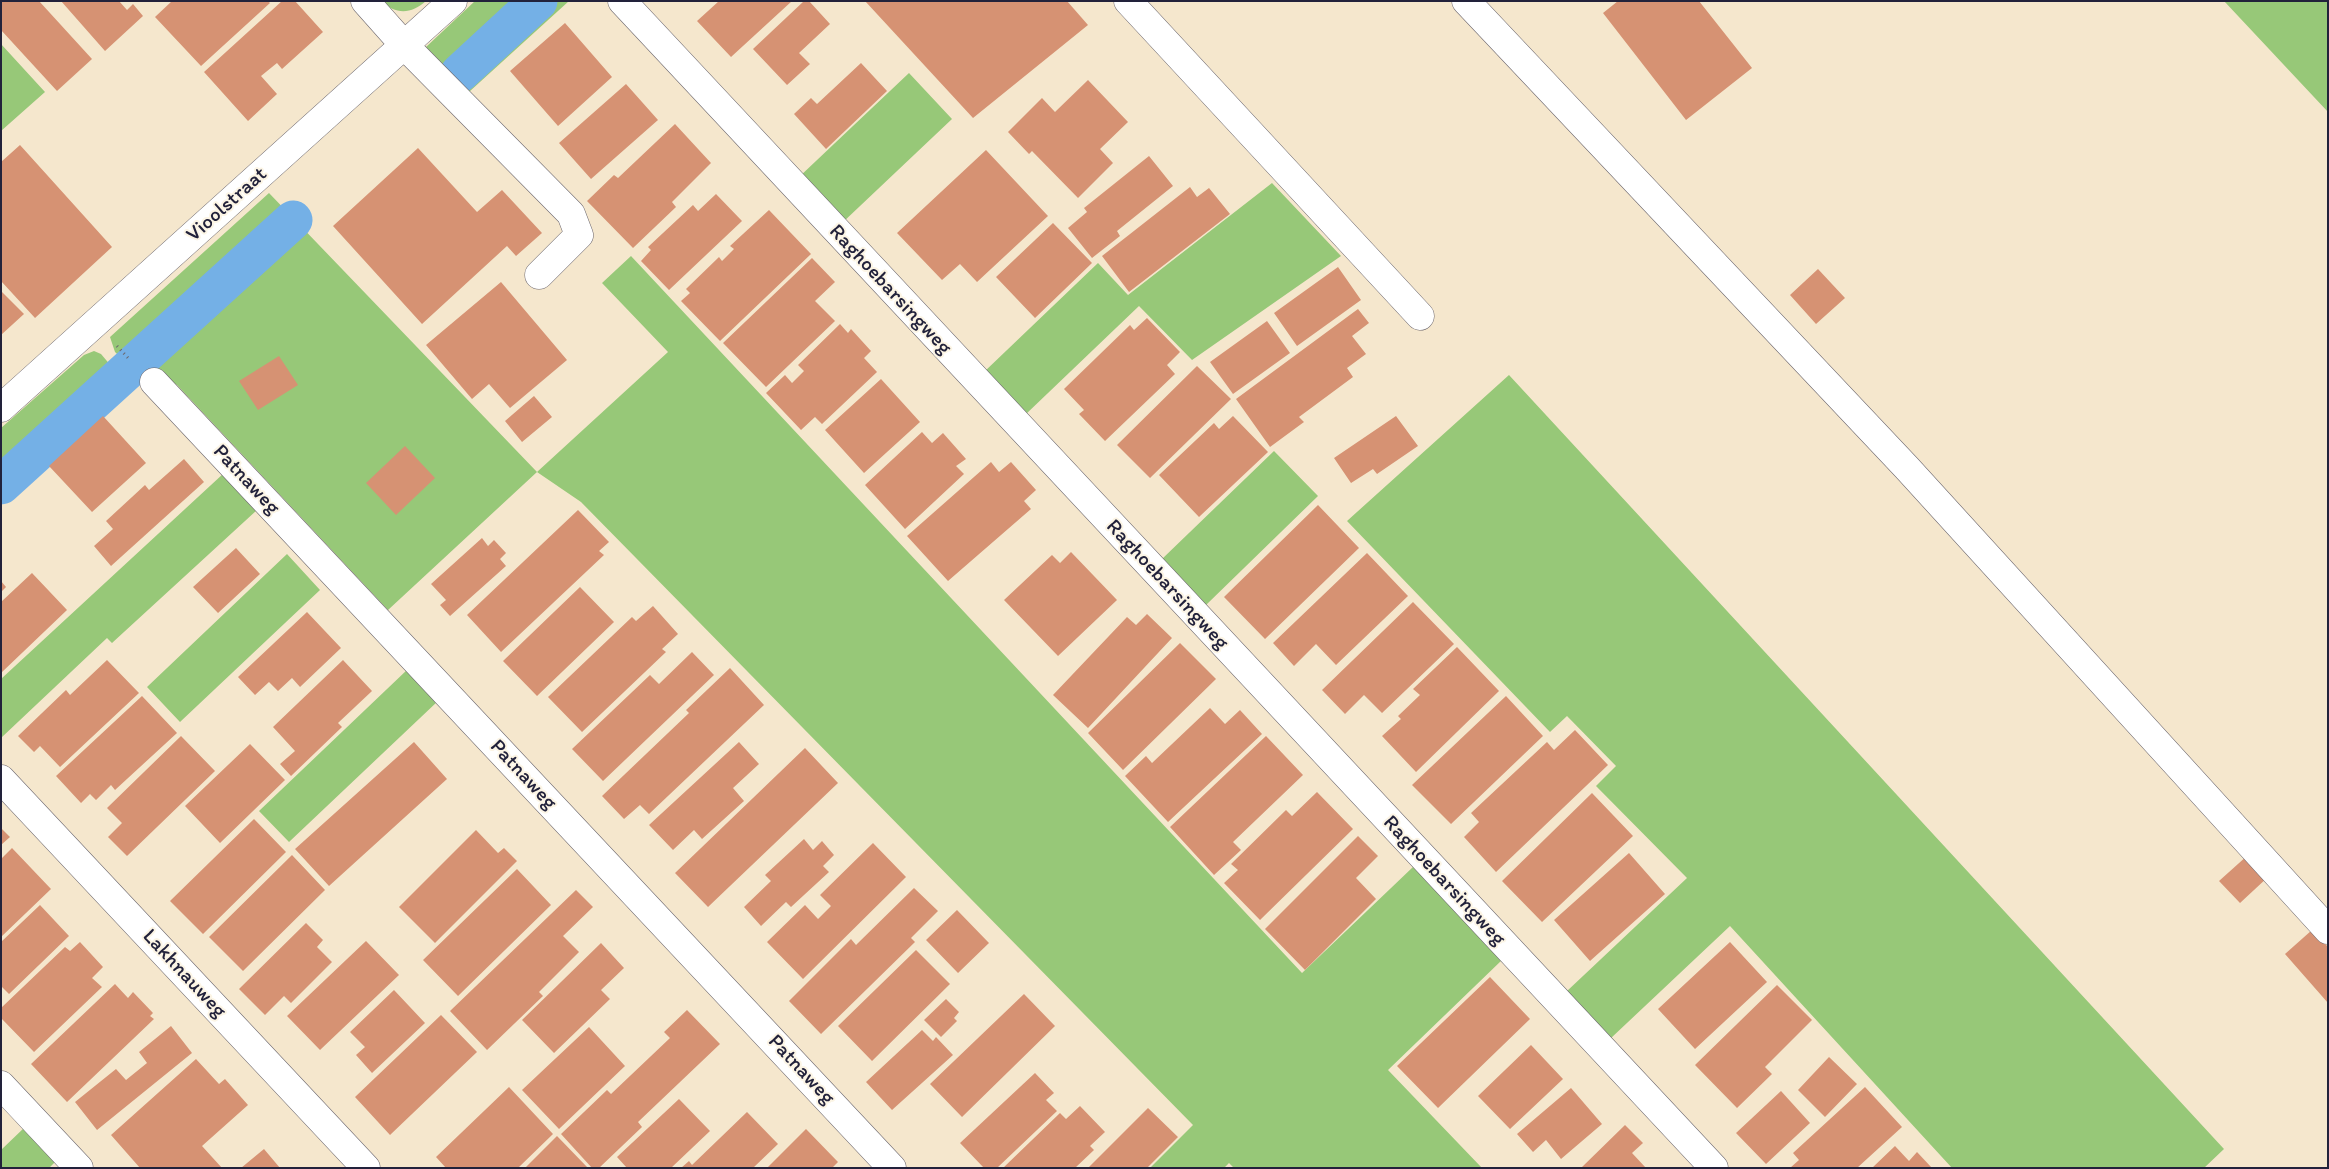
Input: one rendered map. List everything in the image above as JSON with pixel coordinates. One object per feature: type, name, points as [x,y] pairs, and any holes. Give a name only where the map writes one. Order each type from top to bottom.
[{"type":"street","points":[[365,1],[405,46],[571,214],[579,236],[539,275]]},
{"type":"street","name":"Vioolstraat","points":[[1,408],[453,1]]},
{"type":"street","name":"Raghoebarsingweg","points":[[622,1],[1714,1168]]},
{"type":"street","points":[[1128,1],[1420,316]]},
{"type":"street","points":[[1466,1],[1907,468],[2328,930]]},
{"type":"street","name":"Patnaweg","points":[[154,382],[892,1168]]},
{"type":"street","name":"Lakhnauweg","points":[[1,779],[366,1168]]},
{"type":"street","points":[[1,1085],[79,1168]]},
{"type":"path","points":[[117,347],[131,360]]},
{"type":"green space","points":[[382,1],[426,1],[415,8],[398,11],[387,6]]},
{"type":"green space","points":[[475,1],[569,1],[469,92],[426,47]]},
{"type":"green space","points":[[2224,1],[2328,1],[2328,112]]},
{"type":"green space","points":[[1,44],[45,92],[1,131]]},
{"type":"green space","points":[[909,73],[952,119],[841,224],[798,178]]},
{"type":"green space","points":[[1272,183],[1341,256],[1192,360],[1139,306],[1025,415],[984,372],[1098,263],[1128,295]]},
{"type":"green space","points":[[269,193],[537,472],[388,610],[177,385],[160,376],[140,376],[115,352],[110,337]]},
{"type":"green space","points":[[631,256],[1302,973],[1413,867],[1502,960],[1388,1070],[1482,1168],[1234,1168],[1229,1163],[1224,1168],[1150,1168],[1193,1125],[581,502],[537,472],[668,352],[602,283]]},
{"type":"green space","points":[[94,351],[101,354],[128,386],[1,502],[1,428],[84,355]]},
{"type":"green space","points":[[1509,375],[2224,1149],[2204,1168],[1952,1168],[1730,926],[1610,1039],[1566,992],[1687,878],[1596,786],[1616,766],[1567,716],[1550,732],[1347,521]]},
{"type":"green space","points":[[1274,451],[1318,496],[1206,605],[1162,559]]},
{"type":"green space","points":[[224,473],[257,510],[112,643],[107,638],[1,738],[1,679]]},
{"type":"green space","points":[[287,554],[320,590],[180,722],[147,687]]},
{"type":"green space","points":[[408,669],[438,701],[289,842],[259,811]]},
{"type":"green space","points":[[25,1127],[56,1161],[49,1168],[1,1168],[1,1150]]},
{"type":"building","points":[[1,1],[39,1],[92,59],[57,91],[1,30]]},
{"type":"building","points":[[61,1],[119,1],[127,10],[133,4],[143,16],[105,51]]},
{"type":"building","points":[[172,1],[268,1],[270,3],[201,66],[155,17]]},
{"type":"building","points":[[282,1],[295,1],[323,32],[282,69],[277,63],[261,76],[277,94],[248,121],[204,72]]},
{"type":"building","points":[[719,1],[792,1],[731,57],[697,21]]},
{"type":"building","points":[[804,1],[809,1],[830,24],[799,53],[810,64],[787,85],[753,49]]},
{"type":"building","points":[[865,1],[1067,1],[1088,25],[973,118]]},
{"type":"building","points":[[1618,1],[1699,1],[1752,68],[1686,120],[1603,13]]},
{"type":"building","points":[[565,23],[612,77],[558,126],[510,71]]},
{"type":"building","points":[[861,63],[887,91],[826,149],[794,114],[811,98],[817,104]]},
{"type":"building","points":[[1088,80],[1128,122],[1100,149],[1113,163],[1078,198],[1032,151],[1029,154],[1008,132],[1042,98],[1055,112]]},
{"type":"building","points":[[626,84],[658,120],[591,179],[559,143]]},
{"type":"building","points":[[675,124],[711,163],[672,202],[676,207],[633,248],[587,201],[614,175],[618,178]]},
{"type":"building","points":[[20,145],[112,247],[35,318],[1,281],[1,162]]},
{"type":"building","points":[[418,148],[477,212],[502,190],[542,233],[516,256],[507,246],[422,324],[333,226]]},
{"type":"building","points":[[986,150],[1048,216],[977,282],[960,264],[942,280],[897,233]]},
{"type":"building","points":[[1149,156],[1173,186],[1117,231],[1120,236],[1092,258],[1068,228],[1087,212],[1084,208]]},
{"type":"building","points":[[1190,187],[1197,197],[1209,188],[1230,214],[1129,292],[1102,256]]},
{"type":"building","points":[[716,194],[742,221],[669,290],[641,261],[651,250],[648,247],[693,205],[698,211]]},
{"type":"building","points":[[769,210],[811,254],[720,341],[681,301],[690,293],[686,289],[719,257],[722,261],[734,249],[730,246]]},
{"type":"building","points":[[1053,223],[1092,263],[1035,318],[996,277]]},
{"type":"building","points":[[812,258],[835,282],[815,301],[835,321],[766,387],[723,343]]},
{"type":"building","points":[[1338,267],[1361,300],[1297,346],[1274,313]]},
{"type":"building","points":[[1818,269],[1845,298],[1816,324],[1790,295]]},
{"type":"building","points":[[501,282],[567,360],[510,408],[489,384],[472,399],[426,345]]},
{"type":"building","points":[[1,291],[24,314],[1,335]]},
{"type":"building","points":[[1358,309],[1369,323],[1352,336],[1366,354],[1347,368],[1353,377],[1299,417],[1304,422],[1270,447],[1236,399]]},
{"type":"building","points":[[1147,318],[1180,352],[1167,365],[1175,374],[1105,441],[1079,414],[1084,410],[1064,389],[1130,325],[1134,330]]},
{"type":"building","points":[[1267,321],[1290,353],[1233,394],[1210,362]]},
{"type":"building","points":[[840,324],[848,333],[851,329],[871,351],[864,358],[877,372],[822,424],[815,417],[801,430],[766,393],[785,375],[792,383],[804,371],[798,365]]},
{"type":"building","points":[[279,356],[298,385],[258,410],[239,381]]},
{"type":"building","points":[[1197,366],[1231,399],[1150,478],[1117,445]]},
{"type":"building","points":[[881,379],[920,422],[864,473],[825,430]]},
{"type":"building","points":[[534,396],[552,417],[522,442],[505,421]]},
{"type":"building","points":[[103,416],[146,463],[92,512],[49,466]]},
{"type":"building","points":[[1233,416],[1268,452],[1199,517],[1159,475],[1214,423],[1219,429]]},
{"type":"building","points":[[1396,416],[1418,446],[1377,474],[1373,469],[1351,483],[1334,458]]},
{"type":"building","points":[[922,432],[932,443],[943,433],[966,459],[956,466],[964,474],[905,529],[865,485]]},
{"type":"building","points":[[405,446],[435,478],[396,515],[366,483]]},
{"type":"building","points":[[184,459],[204,482],[111,566],[94,546],[113,529],[106,521],[145,485],[149,490]]},
{"type":"building","points":[[991,462],[999,472],[1011,462],[1036,490],[1024,501],[1031,509],[948,581],[907,536]]},
{"type":"building","points":[[1318,505],[1359,548],[1265,639],[1224,597]]},
{"type":"building","points":[[578,510],[609,542],[599,551],[604,555],[501,652],[467,615]]},
{"type":"building","points":[[482,538],[488,546],[494,540],[506,553],[500,559],[506,566],[450,616],[440,605],[446,600],[431,584]]},
{"type":"building","points":[[236,548],[260,574],[218,613],[193,587]]},
{"type":"building","points":[[1071,552],[1117,600],[1058,656],[1004,600],[1052,555],[1060,563]]},
{"type":"building","points":[[1367,553],[1408,596],[1336,665],[1316,644],[1294,666],[1273,643]]},
{"type":"building","points":[[32,573],[67,610],[1,673],[1,602]]},
{"type":"building","points":[[1,581],[6,587],[1,592]]},
{"type":"building","points":[[580,587],[614,622],[537,696],[503,661]]},
{"type":"building","points":[[1413,602],[1454,644],[1382,713],[1364,695],[1345,714],[1322,690]]},
{"type":"building","points":[[653,606],[678,634],[662,649],[666,652],[582,732],[548,697],[632,617],[636,621]]},
{"type":"building","points":[[307,612],[341,648],[300,687],[292,678],[278,691],[269,682],[255,695],[238,677]]},
{"type":"building","points":[[1147,614],[1172,638],[1088,728],[1053,695],[1127,617],[1136,625]]},
{"type":"building","points":[[1180,643],[1216,679],[1123,770],[1088,733]]},
{"type":"building","points":[[1457,647],[1499,691],[1416,772],[1382,736],[1401,719],[1398,716],[1420,695],[1413,689]]},
{"type":"building","points":[[692,652],[714,675],[603,781],[572,749],[650,675],[659,684]]},
{"type":"building","points":[[107,660],[139,693],[60,767],[40,746],[34,752],[18,736],[66,690],[70,695]]},
{"type":"building","points":[[343,660],[372,691],[338,723],[342,727],[291,776],[280,764],[295,751],[273,727]]},
{"type":"building","points":[[730,668],[764,705],[649,814],[640,805],[624,819],[602,796],[689,713],[686,710]]},
{"type":"building","points":[[142,696],[177,733],[115,790],[111,785],[96,800],[90,794],[81,803],[56,776]]},
{"type":"building","points":[[1506,696],[1543,736],[1451,824],[1412,785]]},
{"type":"building","points":[[1210,708],[1225,724],[1240,710],[1262,734],[1168,822],[1125,776],[1146,756],[1152,763]]},
{"type":"building","points":[[1575,730],[1608,765],[1496,872],[1464,837],[1479,822],[1471,813],[1547,742],[1554,750]]},
{"type":"building","points":[[181,736],[215,771],[127,856],[108,837],[122,823],[107,808]]},
{"type":"building","points":[[1266,736],[1303,775],[1233,842],[1241,850],[1214,875],[1170,827]]},
{"type":"building","points":[[414,742],[447,779],[329,886],[295,849]]},
{"type":"building","points":[[739,742],[759,764],[733,788],[744,801],[702,839],[694,830],[673,850],[649,825]]},
{"type":"building","points":[[250,744],[285,780],[220,843],[185,806]]},
{"type":"building","points":[[805,748],[838,783],[708,907],[675,873]]},
{"type":"building","points":[[1317,792],[1353,829],[1260,920],[1224,883],[1238,870],[1231,864],[1286,810],[1292,816]]},
{"type":"building","points":[[1592,793],[1633,836],[1542,922],[1502,881]]},
{"type":"building","points":[[254,819],[286,852],[203,934],[170,901]]},
{"type":"building","points":[[1,828],[10,837],[1,845]]},
{"type":"building","points":[[476,830],[498,853],[504,848],[517,861],[435,943],[399,907]]},
{"type":"building","points":[[1358,836],[1378,856],[1356,878],[1376,899],[1305,970],[1265,929]]},
{"type":"building","points":[[804,839],[813,850],[822,841],[834,855],[823,866],[829,872],[791,907],[786,902],[761,926],[744,907],[771,881],[765,875]]},
{"type":"building","points":[[873,843],[906,877],[803,979],[767,942],[805,905],[818,919],[831,906],[820,895]]},
{"type":"building","points":[[12,848],[51,889],[1,937],[1,859]]},
{"type":"building","points":[[1629,853],[1665,894],[1590,961],[1554,920]]},
{"type":"building","points":[[292,855],[325,890],[243,971],[209,937]]},
{"type":"building","points":[[2248,855],[2268,877],[2240,903],[2219,881]]},
{"type":"building","points":[[517,869],[551,905],[458,996],[423,960]]},
{"type":"building","points":[[914,888],[938,911],[911,938],[915,942],[821,1034],[789,1001],[851,939],[856,945]]},
{"type":"building","points":[[576,890],[593,907],[563,936],[579,952],[539,992],[543,996],[487,1050],[450,1011]]},
{"type":"building","points":[[40,905],[69,936],[9,994],[1,986],[1,942]]},
{"type":"building","points":[[957,910],[989,943],[958,973],[926,940]]},
{"type":"building","points":[[306,923],[323,940],[317,947],[332,962],[291,1003],[284,996],[265,1015],[239,989]]},
{"type":"building","points":[[2312,930],[2328,947],[2328,1003],[2285,954]]},
{"type":"building","points":[[366,941],[399,975],[320,1050],[287,1016]]},
{"type":"building","points":[[80,942],[103,967],[92,978],[102,987],[34,1052],[1,1018],[1,1008],[65,947],[70,951]]},
{"type":"building","points":[[1730,942],[1767,982],[1695,1049],[1658,1009]]},
{"type":"building","points":[[601,943],[624,968],[601,990],[610,999],[554,1053],[522,1020]]},
{"type":"building","points":[[916,950],[950,984],[872,1061],[838,1026]]},
{"type":"building","points":[[1490,977],[1530,1019],[1438,1108],[1397,1066]]},
{"type":"building","points":[[115,984],[128,998],[133,992],[153,1013],[150,1016],[154,1019],[67,1102],[31,1064]]},
{"type":"building","points":[[1777,985],[1812,1020],[1765,1067],[1772,1074],[1737,1108],[1695,1065]]},
{"type":"building","points":[[394,990],[425,1023],[372,1073],[356,1055],[365,1047],[350,1032]]},
{"type":"building","points":[[1024,994],[1055,1026],[962,1117],[930,1084]]},
{"type":"building","points":[[946,999],[959,1012],[954,1018],[957,1021],[941,1037],[924,1020]]},
{"type":"building","points":[[687,1010],[720,1044],[638,1122],[642,1127],[599,1168],[592,1168],[561,1134],[607,1090],[611,1094],[670,1038],[664,1032]]},
{"type":"building","points":[[441,1015],[477,1052],[390,1135],[355,1097]]},
{"type":"building","points":[[171,1026],[192,1053],[97,1130],[75,1102],[116,1069],[126,1080],[147,1063],[139,1052]]},
{"type":"building","points":[[589,1027],[625,1066],[559,1129],[522,1090]]},
{"type":"building","points":[[922,1030],[933,1041],[936,1037],[953,1055],[892,1110],[866,1082]]},
{"type":"building","points":[[1531,1045],[1563,1079],[1510,1129],[1478,1096]]},
{"type":"building","points":[[1829,1057],[1857,1084],[1825,1117],[1798,1090]]},
{"type":"building","points":[[196,1059],[219,1084],[225,1079],[248,1105],[202,1146],[222,1168],[140,1168],[111,1135]]},
{"type":"building","points":[[1035,1073],[1054,1093],[1046,1100],[1057,1111],[997,1168],[984,1168],[960,1143]]},
{"type":"building","points":[[509,1087],[553,1134],[518,1168],[446,1168],[436,1157]]},
{"type":"building","points":[[1865,1087],[1902,1127],[1857,1168],[1790,1168],[1799,1160],[1793,1153]]},
{"type":"building","points":[[1571,1088],[1602,1124],[1561,1159],[1546,1140],[1533,1152],[1517,1134]]},
{"type":"building","points":[[1781,1091],[1810,1123],[1766,1164],[1736,1133]]},
{"type":"building","points":[[679,1099],[710,1131],[671,1168],[627,1168],[617,1157]]},
{"type":"building","points":[[1080,1106],[1105,1132],[1090,1146],[1094,1150],[1075,1168],[1003,1168],[1060,1113],[1066,1119]]},
{"type":"building","points":[[1148,1108],[1178,1137],[1147,1168],[1088,1168]]},
{"type":"building","points":[[747,1112],[778,1144],[753,1168],[681,1168],[689,1161],[692,1165]]},
{"type":"building","points":[[1625,1125],[1643,1143],[1632,1153],[1646,1168],[1581,1168]]},
{"type":"building","points":[[806,1129],[838,1162],[832,1168],[767,1168]]},
{"type":"building","points":[[557,1136],[588,1168],[525,1168]]},
{"type":"building","points":[[1895,1146],[1909,1161],[1917,1152],[1932,1168],[1872,1168]]},
{"type":"building","points":[[264,1149],[280,1168],[241,1168]]},
{"type":"waterway","points":[[460,73],[538,1]]},
{"type":"waterway","points":[[1,485],[293,220]]}]
